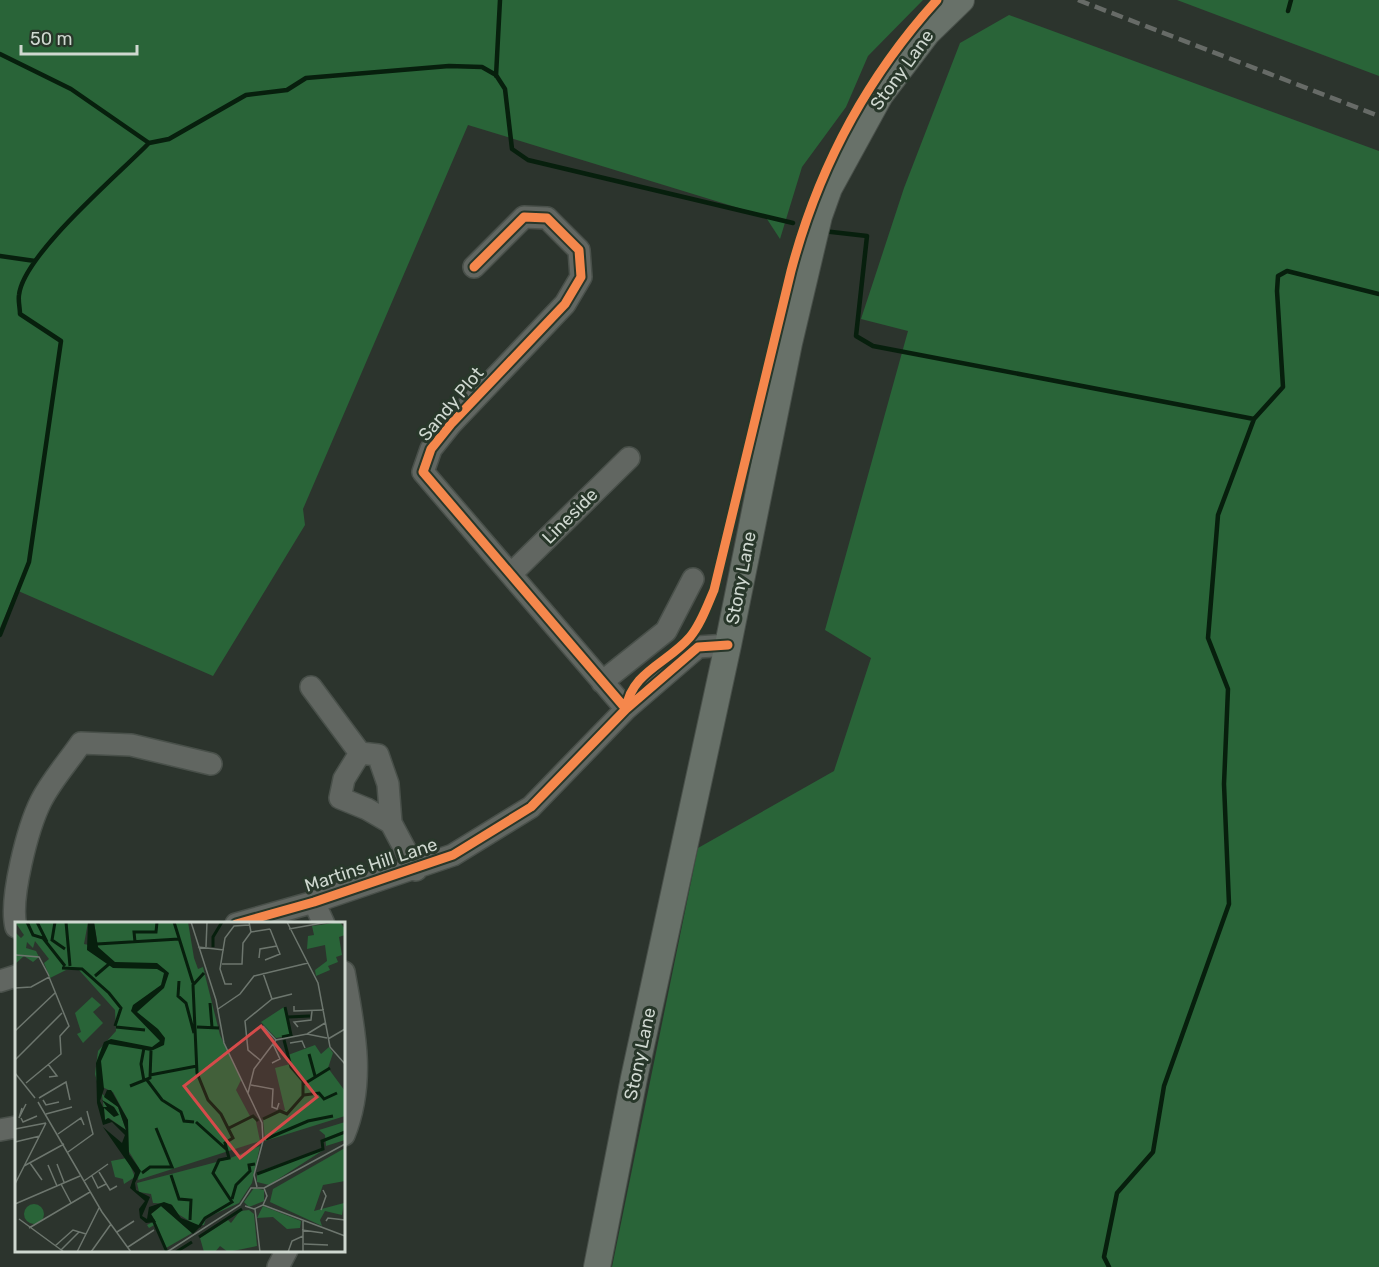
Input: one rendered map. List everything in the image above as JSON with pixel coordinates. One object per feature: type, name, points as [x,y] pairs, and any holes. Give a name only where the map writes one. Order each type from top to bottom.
[{"type":"main road","name":"Stony Lane","points":[[597,1267],[634,1078],[728,645],[789,343],[819,216],[829,188],[880,95],[927,33],[961,0]]},
{"type":"street","name":"Sandy Plot","points":[[474,267],[524,217],[548,218],[579,250],[581,277],[565,304],[451,424],[431,449],[423,472],[626,709]]},
{"type":"street","name":"Lineside","points":[[512,574],[629,458]]},
{"type":"street","points":[[602,682],[666,631],[693,579]]},
{"type":"street","name":"Martins Hill Lane","points":[[243,922],[314,903],[416,870],[453,855],[531,807],[626,709],[698,647],[728,645]]},
{"type":"street","points":[[311,687],[360,753],[378,755],[388,784],[391,824],[416,870]]},
{"type":"street","points":[[15,922],[21,862],[41,800],[81,744],[131,745],[211,764]]},
{"type":"street","points":[[360,753],[344,779],[340,798],[367,809],[391,824]]},
{"type":"street","points":[[314,903],[323,922]]},
{"type":"street","points":[[0,981],[15,976]]},
{"type":"street","points":[[345,978],[356,1041],[354,1110],[345,1133]]},
{"type":"street","points":[[0,1130],[15,1126]]},
{"type":"street","points":[[278,1267],[286,1252]]},
{"type":"green space","points":[[0,0],[923,0],[868,56],[846,107],[802,167],[780,239],[765,216],[468,125],[303,509],[305,525],[213,676],[16,590],[0,628]]},
{"type":"green space","points":[[1177,0],[1379,0],[1379,76]]},
{"type":"green space","points":[[1009,15],[1379,151],[1379,1267],[612,1267],[698,848],[834,771],[871,658],[825,630],[908,331],[861,319],[904,188],[960,43]]},
{"type":"waterway","points":[[496,76],[500,0]]},
{"type":"waterway","points":[[1288,11],[1291,0]]},
{"type":"waterway","points":[[0,54],[71,89],[149,143]]},
{"type":"waterway","points":[[0,635],[29,562],[61,341],[20,314],[19,295],[25,278],[54,238],[149,143],[169,139],[246,95],[287,90],[306,78],[449,66],[482,67],[496,75],[505,89],[512,149],[528,160],[793,223]]},
{"type":"waterway","points":[[823,231],[867,236],[856,336],[873,346],[1254,419]]},
{"type":"waterway","points":[[0,256],[35,261]]},
{"type":"waterway","points":[[1109,1267],[1104,1257],[1117,1193],[1153,1152],[1164,1086],[1229,904],[1224,784],[1228,689],[1208,638],[1218,515],[1254,419],[1283,387],[1278,276],[1287,271],[1379,294]]},
{"type":"railway","points":[[1078,0],[1379,116]]},
{"type":"cycle path","points":[[626,709],[629,696],[635,686],[690,637],[714,590],[791,271],[802,233],[830,161],[867,93],[888,61],[937,0]]},
{"type":"cycle path","points":[[474,267],[524,217],[547,218],[579,250],[581,277],[565,304],[451,424],[431,449],[423,472],[626,709]]},
{"type":"cycle path","points":[[243,922],[314,902],[453,855],[531,807],[626,709],[698,647],[728,645]]}]
